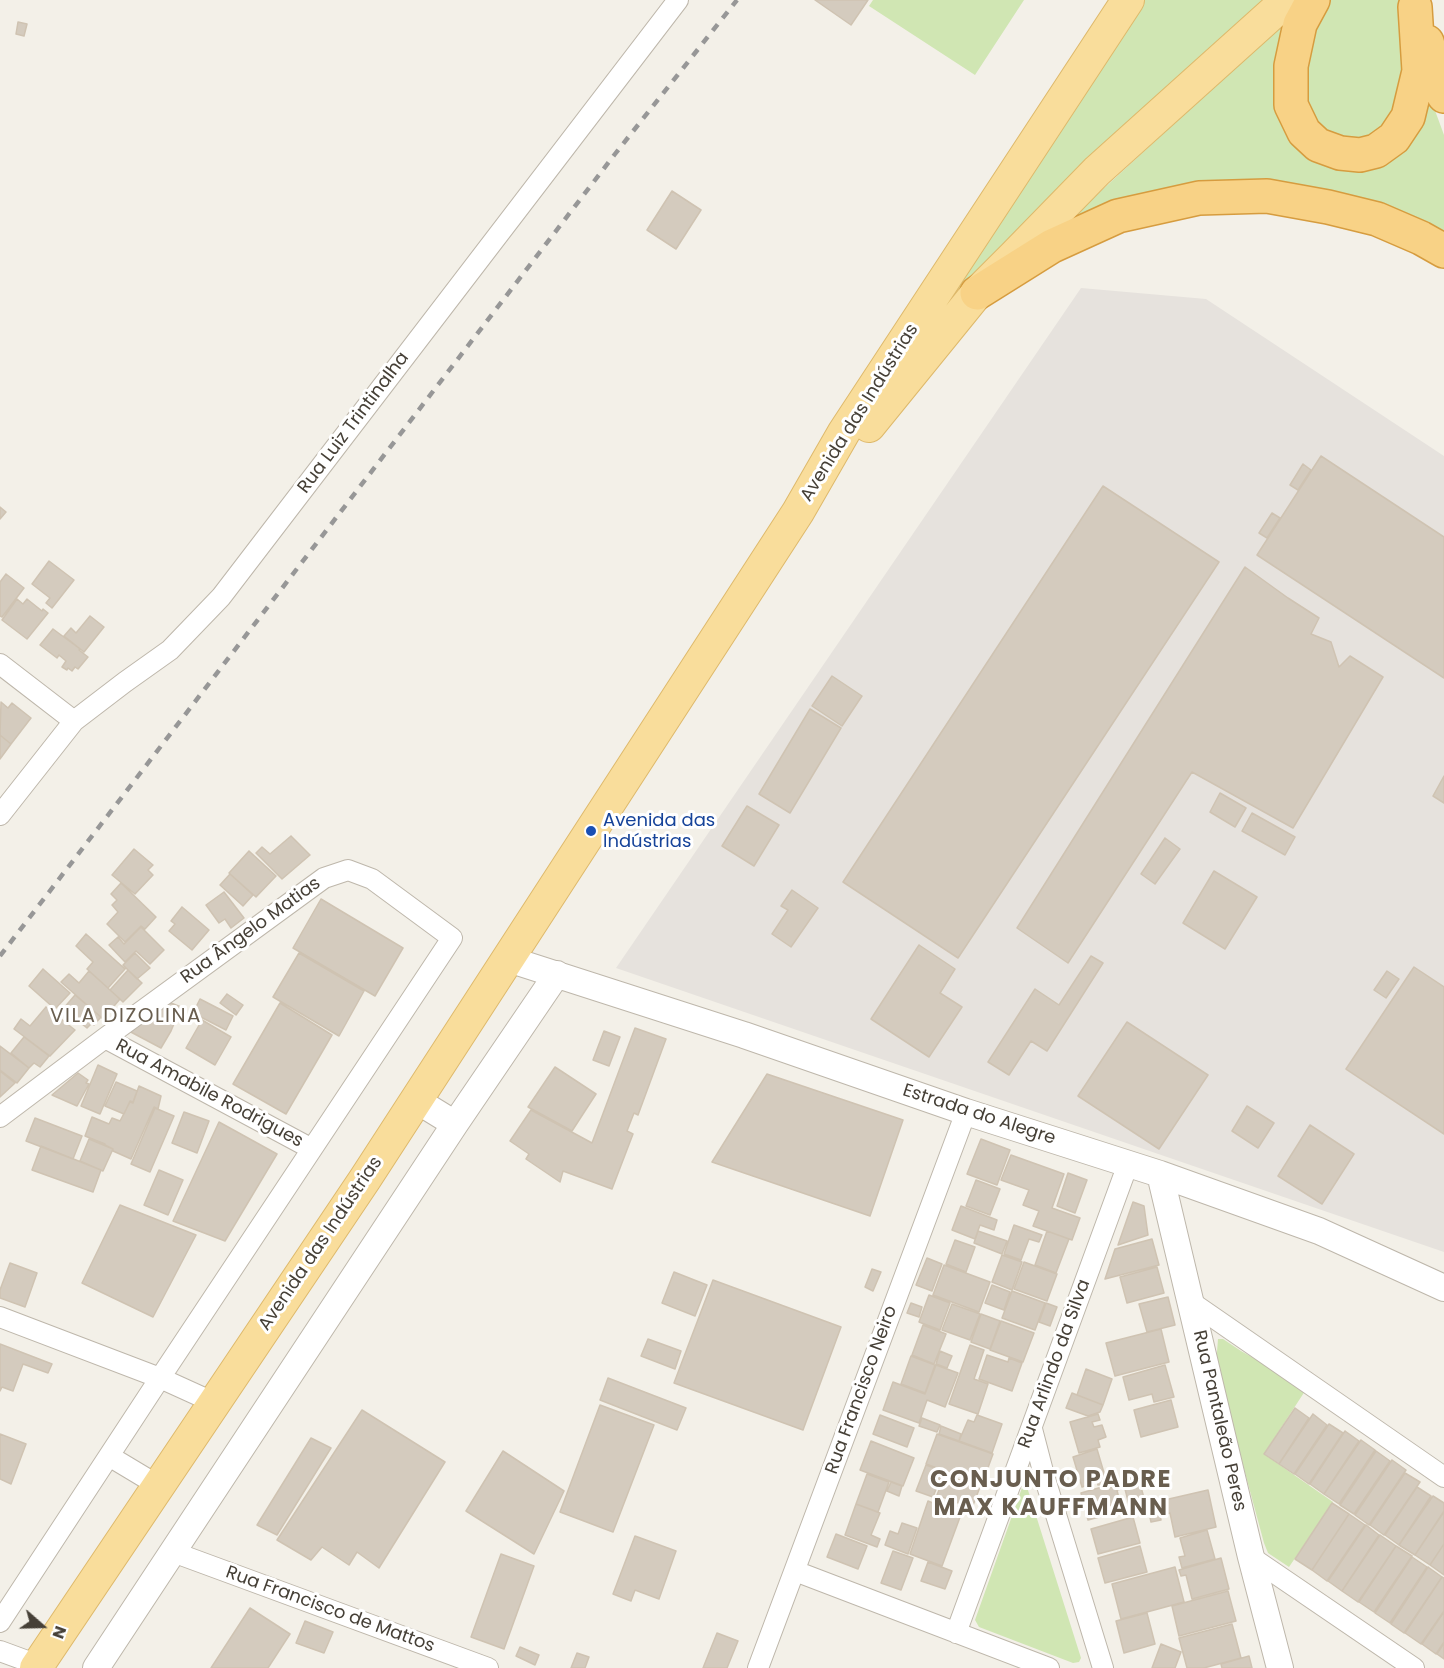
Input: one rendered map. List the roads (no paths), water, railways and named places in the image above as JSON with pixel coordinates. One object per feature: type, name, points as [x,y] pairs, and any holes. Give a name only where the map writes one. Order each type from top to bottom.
[{"type":"highway","points":[[1313,0],[1300,24],[1291,66],[1291,105],[1304,132],[1318,145],[1340,153],[1360,155],[1376,150],[1394,138],[1408,117],[1419,71],[1415,3]]},
{"type":"highway","points":[[1415,3],[1444,96]]},
{"type":"highway","points":[[977,293],[1052,246],[1118,216],[1199,198],[1267,196],[1328,207],[1377,219],[1421,238],[1444,251]]},
{"type":"main road","name":"Avenida das Indústrias","points":[[37,1667],[416,1100],[798,512],[844,432],[1128,0]]},
{"type":"main road","points":[[798,512],[977,293],[1097,171],[1287,0]]},
{"type":"street","name":"Rua Luiz Trintinalha","points":[[0,815],[74,722],[170,650],[221,597],[678,0]]},
{"type":"street","points":[[0,664],[74,722]]},
{"type":"street","name":"Rua Ângelo Matias","points":[[0,1117],[324,878],[348,870],[372,879],[452,938],[312,1149]]},
{"type":"street","name":"Estrada do Alegre","points":[[508,959],[744,1035],[966,1112],[1160,1174],[1319,1231],[1444,1288]]},
{"type":"street","points":[[96,1668],[455,1124],[557,974]]},
{"type":"street","name":"Rua Amabile Rodrigues","points":[[105,1038],[312,1149]]},
{"type":"street","points":[[416,1100],[455,1124]]},
{"type":"street","name":"Rua Francisco Neiro","points":[[758,1668],[966,1112]]},
{"type":"street","points":[[0,1622],[312,1149]]},
{"type":"street","name":"Rua Arlindo da Silva","points":[[956,1632],[1128,1164]]},
{"type":"street","name":"Rua Pantaleão Peres","points":[[1160,1174],[1251,1557],[1280,1668]]},
{"type":"street","points":[[1191,1302],[1444,1477]]},
{"type":"street","points":[[0,1317],[160,1378],[215,1403]]},
{"type":"street","points":[[1032,1429],[1103,1668]]},
{"type":"street","points":[[109,1456],[159,1486]]},
{"type":"street","name":"Rua Francisco de Mattos","points":[[173,1552],[488,1668]]},
{"type":"street","points":[[1251,1557],[1414,1668]]},
{"type":"street","points":[[795,1571],[1049,1668]]},
{"type":"street","points":[[0,1651],[37,1667]]},
{"type":"railway","points":[[0,956],[615,154],[737,0]]},
{"type":"place","name":"Avenida das Indústrias","points":[[591,831]]},
{"type":"district","name":"VILA DIZOLINA","points":[[126,1017]]},
{"type":"district","name":"CONJUNTO PADRE MAX KAUFFMANN","points":[[1051,1495]]}]
